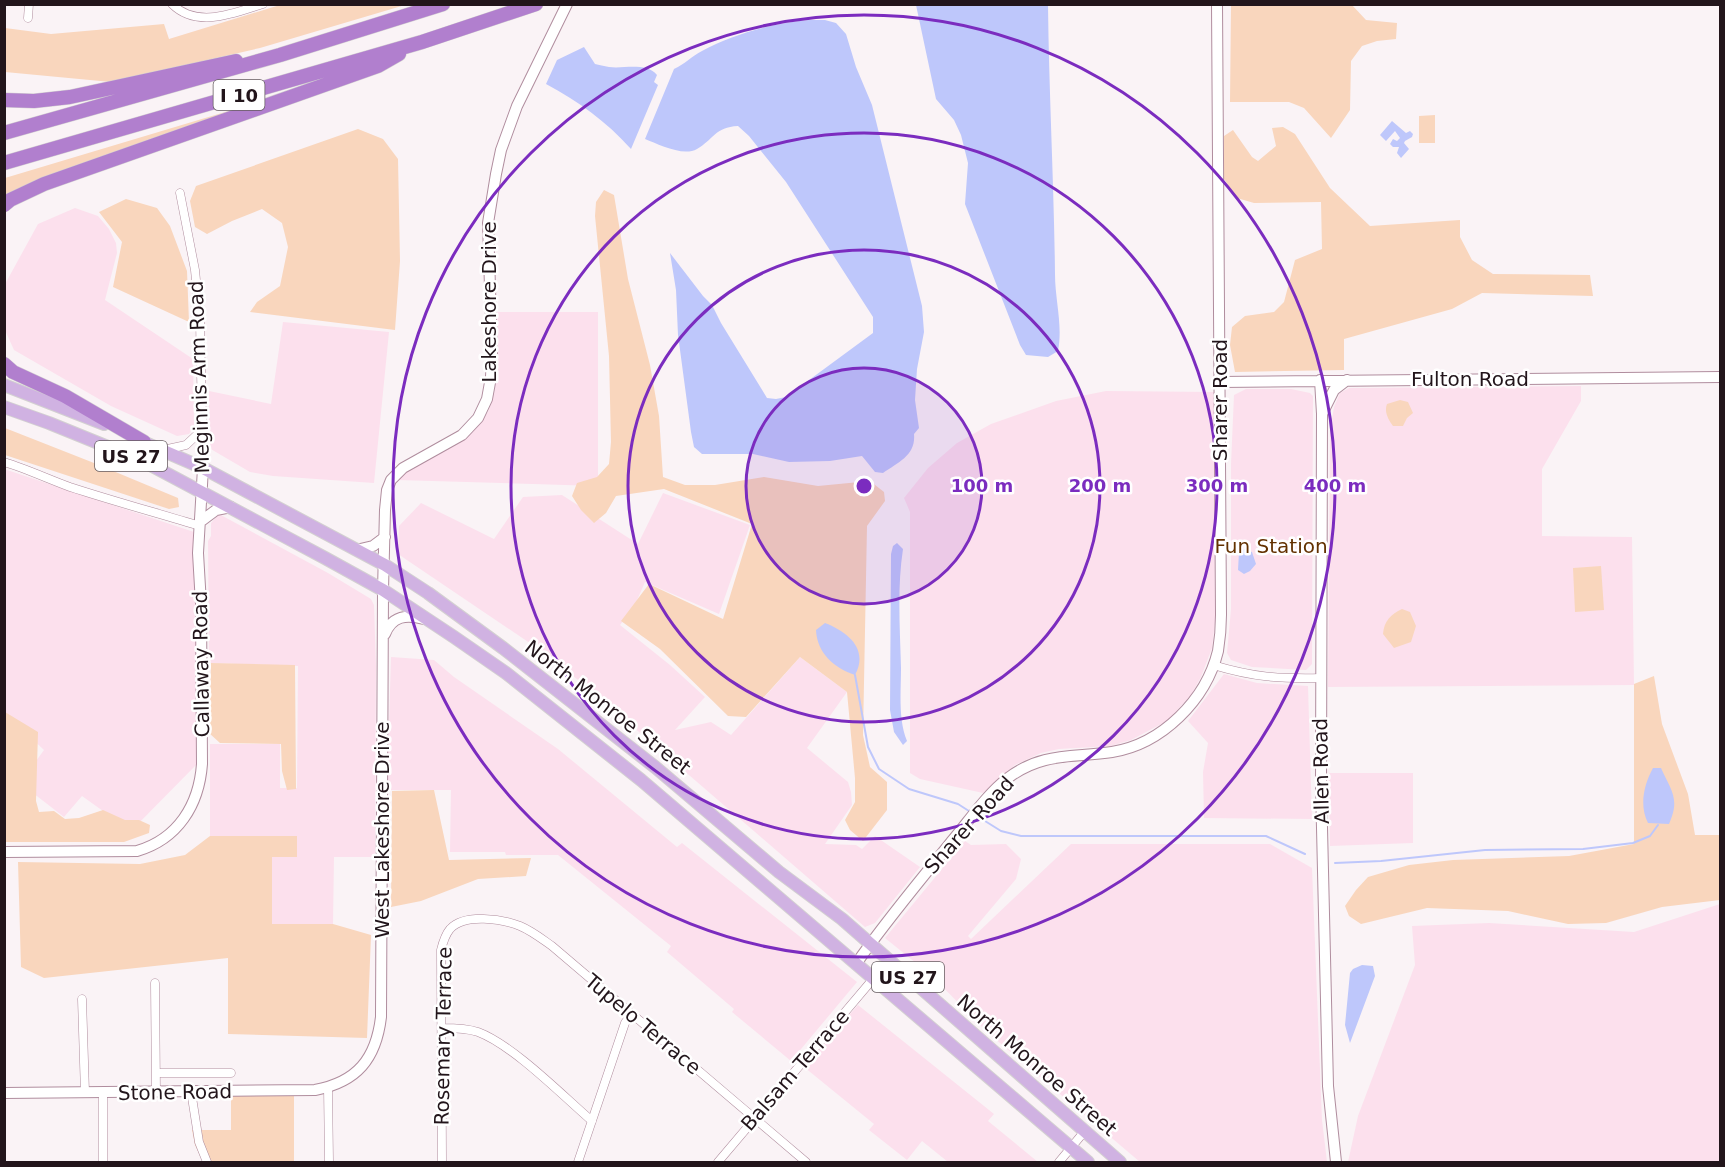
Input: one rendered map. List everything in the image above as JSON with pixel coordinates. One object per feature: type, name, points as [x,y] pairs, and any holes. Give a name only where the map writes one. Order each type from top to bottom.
[{"type":"highway","name":"I 10","points":[[4,133],[280,56],[443,4]]},
{"type":"highway","name":"I 10","points":[[4,163],[422,42],[532,6]]},
{"type":"highway","points":[[4,205],[44,184],[378,66],[422,42]]},
{"type":"highway","points":[[4,100],[34,101],[70,97],[225,62],[280,56]]},
{"type":"highway","points":[[4,364],[13,372],[65,396],[144,442]]},
{"type":"main road","name":"North Monroe Street","points":[[4,385],[99,422],[203,468],[385,566],[428,593],[520,661],[655,767],[746,845],[870,943],[1120,1162]]},
{"type":"main road","name":"North Monroe Street","points":[[4,407],[145,462],[231,507],[383,590],[506,673],[641,780],[1088,1162]]},
{"type":"main road","points":[[506,673],[520,661]]},
{"type":"main road","points":[[630,772],[642,757]]},
{"type":"main road","points":[[641,780],[655,767]]},
{"type":"main road","points":[[731,857],[746,845]]},
{"type":"main road","points":[[748,872],[762,857]]},
{"type":"main road","points":[[954,1047],[968,1029]]},
{"type":"street","points":[[28,18],[29,4]]},
{"type":"street","points":[[172,4],[192,16],[209,18],[225,16],[263,4]]},
{"type":"street","name":"Lakeshore Drive","points":[[385,566],[386,497],[391,480],[403,468],[462,435],[478,418],[487,399],[492,352],[488,223],[496,174],[501,150],[517,106],[567,4]]},
{"type":"street","name":"Sharer Road","points":[[856,964],[870,943],[987,798],[1018,771],[1043,759],[1113,752],[1142,743],[1186,711],[1204,684],[1213,665],[1220,636],[1221,615],[1217,4]]},
{"type":"street","name":"Meginnis Arm Road","points":[[180,193],[195,270],[198,301],[202,492]]},
{"type":"street","name":"Fulton Road","points":[[1220,382],[1720,378]]},
{"type":"street","name":"Allen Road","points":[[1320,380],[1322,414],[1321,678],[1328,1086],[1336,1162]]},
{"type":"street","points":[[1322,414],[1334,390],[1348,380]]},
{"type":"street","points":[[163,450],[186,445],[202,430]]},
{"type":"street","points":[[4,462],[34,471],[85,492],[200,524],[216,510],[231,507]]},
{"type":"street","name":"Callaway Road","points":[[4,852],[137,851],[153,845],[175,829],[190,812],[201,778],[201,587],[198,553],[202,492]]},
{"type":"street","points":[[356,550],[373,546],[385,537]]},
{"type":"street","name":"West Lakeshore Drive","points":[[344,1081],[357,1071],[372,1054],[381,1017],[385,566]]},
{"type":"street","points":[[384,637],[391,623],[400,617],[413,616],[431,622]]},
{"type":"street","points":[[1213,665],[1241,674],[1267,678],[1321,678]]},
{"type":"street","name":"Tupelo Terrace","points":[[466,921],[497,921],[513,924],[536,935],[806,1162]]},
{"type":"street","name":"Rosemary Terrace","points":[[442,1162],[441,951],[447,933],[457,923],[466,921]]},
{"type":"street","name":"Balsam Terrace","points":[[718,1162],[873,979]]},
{"type":"street","points":[[155,983],[156,1092]]},
{"type":"street","points":[[82,999],[85,1093]]},
{"type":"street","points":[[578,1162],[630,1014]]},
{"type":"street","points":[[442,1028],[463,1028],[488,1036],[522,1060],[592,1121]]},
{"type":"street","points":[[156,1073],[231,1073]]},
{"type":"street","name":"Stone Road","points":[[4,1093],[295,1090],[328,1088],[344,1081]]},
{"type":"street","points":[[328,1088],[328,1162]]},
{"type":"street","points":[[191,1091],[199,1142],[207,1162]]},
{"type":"street","points":[[103,1092],[103,1162]]},
{"type":"street","points":[[1059,1162],[1084,1132]]},
{"type":"shaded area","points":[[280,5],[405,5],[260,48],[111,82],[5,72],[5,28],[51,34],[164,24],[169,39]]},
{"type":"shaded area","points":[[1231,5],[1352,5],[1366,20],[1397,23],[1396,39],[1377,41],[1362,46],[1351,61],[1350,110],[1331,138],[1304,108],[1289,102],[1230,102]]},
{"type":"shaded area","points":[[272,98],[34,181],[5,197],[5,178]]},
{"type":"shaded area","points":[[1435,115],[1435,143],[1419,143],[1419,116]]},
{"type":"shaded area","points":[[1283,127],[1295,134],[1330,188],[1370,226],[1460,220],[1460,237],[1472,260],[1493,274],[1590,275],[1593,296],[1482,293],[1452,309],[1344,339],[1344,370],[1235,372],[1230,345],[1232,327],[1245,316],[1274,312],[1284,302],[1295,260],[1322,249],[1321,202],[1254,203],[1237,198],[1224,179],[1224,136],[1233,130],[1252,157],[1258,161],[1276,146],[1272,128]]},
{"type":"shaded area","points":[[358,129],[383,139],[398,159],[400,261],[395,330],[250,312],[257,302],[280,286],[288,247],[282,223],[262,209],[207,234],[195,227],[190,201],[196,186]]},
{"type":"shaded area","points":[[604,190],[614,195],[628,279],[650,365],[659,416],[663,477],[685,485],[715,485],[764,477],[818,486],[870,481],[884,492],[885,501],[867,526],[863,735],[870,767],[887,782],[887,810],[863,841],[850,830],[845,820],[855,802],[847,692],[800,657],[746,717],[728,716],[660,649],[621,621],[649,584],[723,619],[752,524],[664,489],[616,496],[606,513],[594,523],[581,510],[572,496],[577,483],[597,477],[609,464],[611,442],[609,356],[595,216],[596,202]]},
{"type":"shaded area","points":[[126,199],[157,208],[170,226],[187,271],[189,322],[113,287],[122,242],[99,212]]},
{"type":"shaded area","points":[[75,208],[98,216],[109,229],[116,243],[117,253],[105,300],[193,359],[194,426],[189,434],[177,436],[111,406],[14,350],[5,330],[4,286],[38,224]]},
{"type":"shaded area","points":[[495,312],[598,312],[598,486],[397,480],[410,470],[468,437],[488,412],[497,373]]},
{"type":"shaded area","points":[[283,322],[389,332],[374,483],[273,476],[250,472],[209,448],[209,391],[271,404]]},
{"type":"shaded area","points":[[1581,386],[1581,401],[1542,469],[1542,536],[1632,537],[1634,685],[1328,687],[1330,431],[1334,407],[1340,393],[1349,388]]},
{"type":"shaded area","name":"Fun Station","points":[[1246,389],[1291,389],[1310,393],[1313,396],[1312,664],[1306,670],[1252,667],[1231,660],[1227,653],[1231,609],[1231,464],[1234,395]]},
{"type":"shaded area","points":[[1106,391],[1214,392],[1215,621],[1212,648],[1201,677],[1191,695],[1167,721],[1131,740],[1111,746],[1059,749],[1041,753],[1015,765],[983,793],[920,779],[910,773],[910,512],[904,498],[928,468],[957,443],[991,424],[1056,401]]},
{"type":"shaded area","points":[[1400,400],[1408,402],[1413,413],[1403,426],[1393,426],[1387,415],[1386,407],[1387,404]]},
{"type":"shaded area","points":[[5,428],[178,498],[179,507],[169,509],[5,455]]},
{"type":"shaded area","points":[[4,469],[194,532],[195,590],[198,601],[198,763],[131,831],[82,796],[64,817],[20,783],[44,750],[5,713]]},
{"type":"shaded area","points":[[663,493],[750,525],[719,614],[645,582],[634,607],[620,625],[705,697],[675,730],[711,722],[731,735],[800,657],[847,692],[807,748],[848,782],[851,792],[852,805],[825,844],[856,845],[862,849],[875,836],[920,867],[875,923],[865,927],[587,687],[540,650],[398,554],[399,526],[421,503],[494,539],[523,497],[562,495],[638,544]]},
{"type":"shaded area","points":[[219,514],[328,573],[371,599],[374,605],[375,857],[334,857],[333,924],[272,924],[272,857],[297,836],[210,836],[210,744],[280,744],[280,788],[297,788],[298,666],[209,663],[208,541],[211,536],[211,523]]},
{"type":"shaded area","points":[[1601,566],[1604,610],[1575,612],[1573,568]]},
{"type":"shaded area","points":[[1402,609],[1410,612],[1416,626],[1411,642],[1394,648],[1383,634],[1384,629],[1389,618]]},
{"type":"shaded area","points":[[391,657],[434,660],[454,677],[558,749],[677,847],[682,843],[857,982],[791,1061],[732,1012],[734,1009],[667,952],[671,946],[558,855],[450,852],[451,790],[387,790]]},
{"type":"shaded area","points":[[211,663],[295,665],[296,789],[287,790],[282,771],[281,744],[220,743],[209,733]]},
{"type":"shaded area","points":[[1224,674],[1257,683],[1308,686],[1312,819],[1204,818],[1203,772],[1208,743],[1188,721]]},
{"type":"shaded area","points":[[1654,676],[1662,724],[1688,794],[1695,835],[1720,835],[1720,900],[1662,907],[1606,923],[1568,924],[1508,911],[1427,908],[1361,924],[1349,916],[1345,906],[1368,877],[1409,865],[1453,860],[1569,856],[1634,844],[1634,684]]},
{"type":"shaded area","points":[[5,712],[38,732],[36,801],[39,812],[54,811],[65,819],[79,818],[103,810],[125,820],[139,820],[150,825],[149,833],[124,842],[5,842]]},
{"type":"shaded area","points":[[1329,773],[1413,773],[1413,843],[1330,846]]},
{"type":"shaded area","points":[[434,790],[449,860],[531,858],[526,876],[478,879],[421,901],[391,907],[392,791]]},
{"type":"shaded area","points":[[210,836],[297,836],[297,857],[272,857],[272,924],[333,924],[371,935],[367,1038],[228,1034],[228,958],[44,978],[21,967],[18,862],[140,864],[185,855]]},
{"type":"shaded area","points":[[965,841],[971,845],[1006,844],[1021,859],[1016,879],[968,936],[971,939],[1071,844],[1270,844],[1312,868],[1322,1120],[1327,1162],[1140,1162],[987,1032],[932,976],[885,938]]},
{"type":"shaded area","points":[[1720,904],[1720,1162],[1348,1162],[1358,1116],[1415,965],[1412,926],[1489,923],[1634,932]]},
{"type":"shaded area","points":[[858,1005],[994,1114],[988,1121],[1038,1162],[948,1162],[922,1141],[907,1160],[869,1130],[874,1124],[804,1067]]},
{"type":"shaded area","points":[[294,1094],[294,1162],[203,1162],[195,1145],[192,1130],[231,1130],[231,1096]]},
{"type":"water","points":[[916,5],[1048,5],[1055,284],[1060,332],[1058,351],[1048,357],[1026,355],[1020,345],[965,204],[968,163],[961,135],[954,120],[936,99]]},
{"type":"water","points":[[795,21],[836,23],[846,34],[856,67],[872,105],[922,306],[924,332],[917,369],[915,400],[919,428],[914,434],[909,453],[883,473],[875,472],[862,456],[830,461],[789,462],[753,454],[702,454],[694,447],[691,432],[670,253],[712,305],[767,398],[786,397],[873,333],[873,317],[786,182],[749,136],[738,126],[719,131],[697,149],[685,152],[645,139],[674,69],[702,51],[740,35]]},
{"type":"water","points":[[584,47],[595,64],[609,67],[641,67],[657,75],[654,82],[658,85],[631,149],[592,113],[546,84],[557,60]]},
{"type":"water","points":[[1392,121],[1406,133],[1410,131],[1413,134],[1404,143],[1409,149],[1401,158],[1397,153],[1399,147],[1393,147],[1390,144],[1393,139],[1397,141],[1400,138],[1395,131],[1386,141],[1380,135]]},
{"type":"water","points":[[897,543],[903,549],[899,594],[901,705],[902,724],[907,741],[903,745],[894,732],[890,710],[891,554],[893,546]]},
{"type":"water","points":[[1245,549],[1252,552],[1256,564],[1244,574],[1238,570],[1239,552]]},
{"type":"water","points":[[825,623],[841,631],[858,649],[859,666],[855,675],[834,664],[823,652],[816,630]]},
{"type":"water","points":[[1653,768],[1661,768],[1673,796],[1674,808],[1669,824],[1648,823],[1645,816],[1644,795]]},
{"type":"water","points":[[1362,965],[1373,966],[1375,976],[1350,1043],[1345,1025],[1350,973]]},
{"type":"waterway","points":[[855,675],[868,747],[879,769],[909,789],[958,804],[972,813]]},
{"type":"waterway","points":[[977,816],[1001,831],[1021,836],[1266,836],[1305,854]]},
{"type":"waterway","points":[[1335,863],[1381,861],[1485,850],[1583,849],[1633,843],[1650,836],[1658,825]]}]
